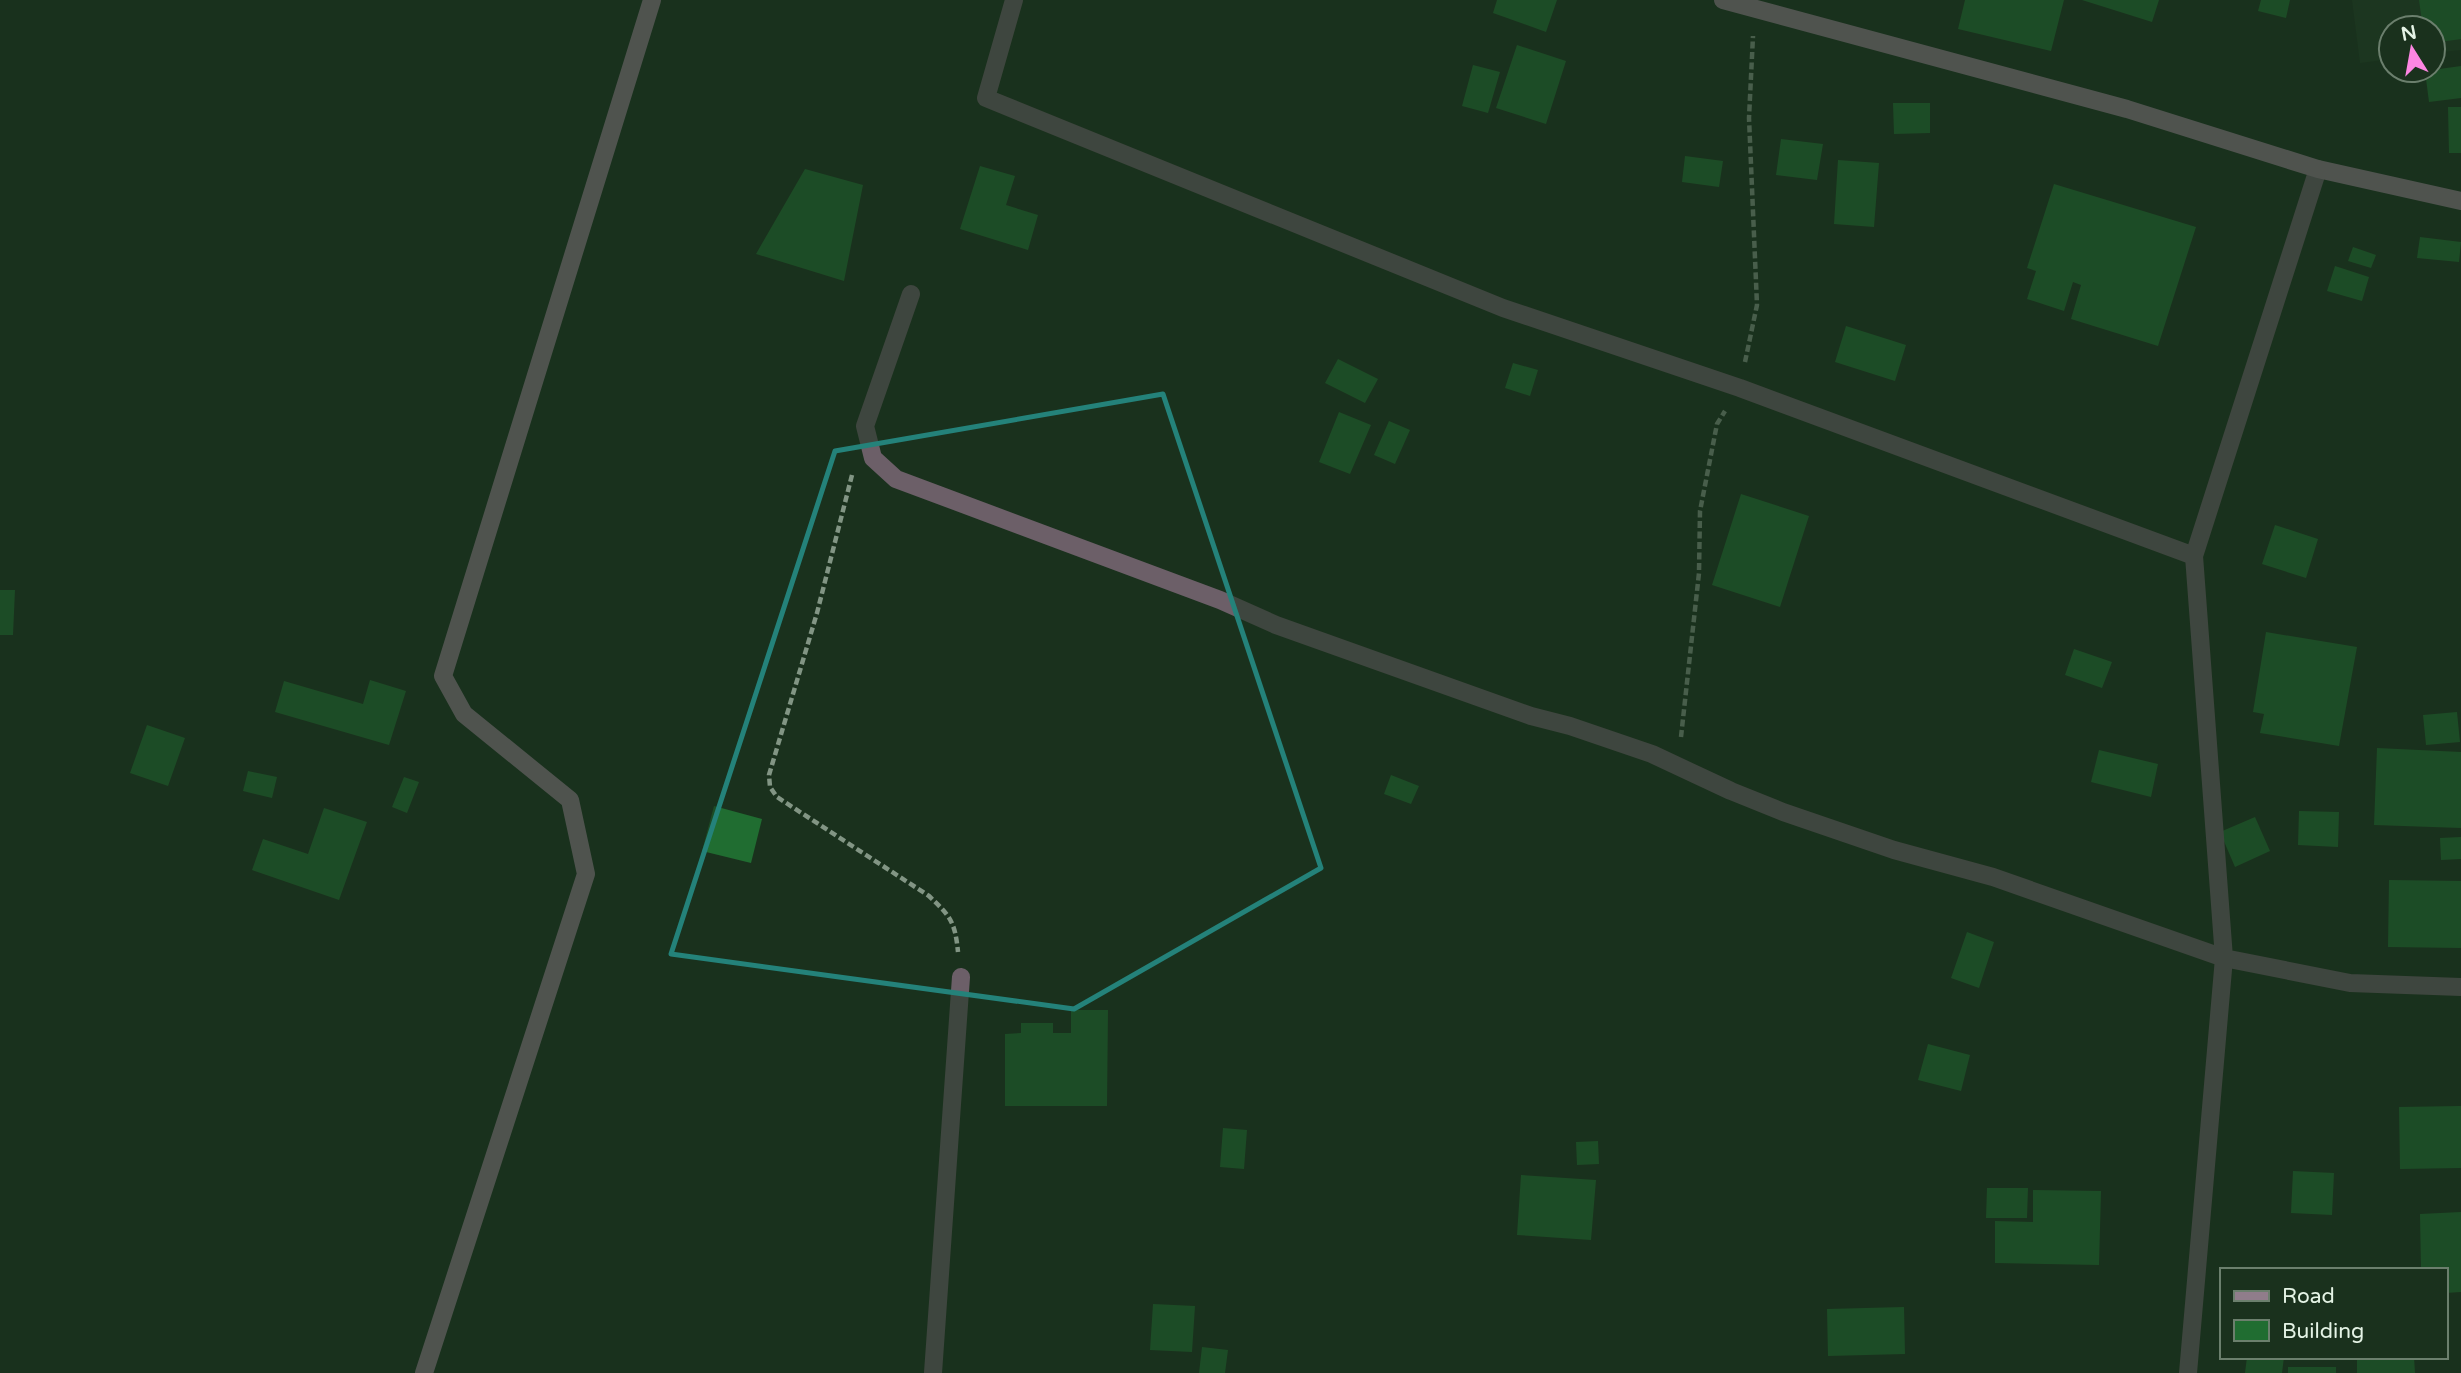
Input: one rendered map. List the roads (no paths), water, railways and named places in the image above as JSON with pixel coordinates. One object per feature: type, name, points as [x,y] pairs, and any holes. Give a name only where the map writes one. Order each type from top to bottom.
[{"type":"street","points":[[424,1373],[586,874],[570,800],[464,714],[443,676],[652,0]]},
{"type":"street","points":[[1014,0],[986,98],[1503,308],[1740,388],[2194,556]]},
{"type":"street","points":[[1723,0],[2127,109],[2318,169],[2461,201]]},
{"type":"street","points":[[2189,1373],[2224,958],[2194,556],[2318,169]]},
{"type":"street","points":[[911,294],[865,426],[873,458],[896,479],[1220,600],[1276,625],[1531,716],[1570,726],[1652,754],[1783,812],[1894,850],[1993,877],[2224,958],[2350,983],[2461,987]]},
{"type":"street","points":[[933,1373],[961,977]]}]
